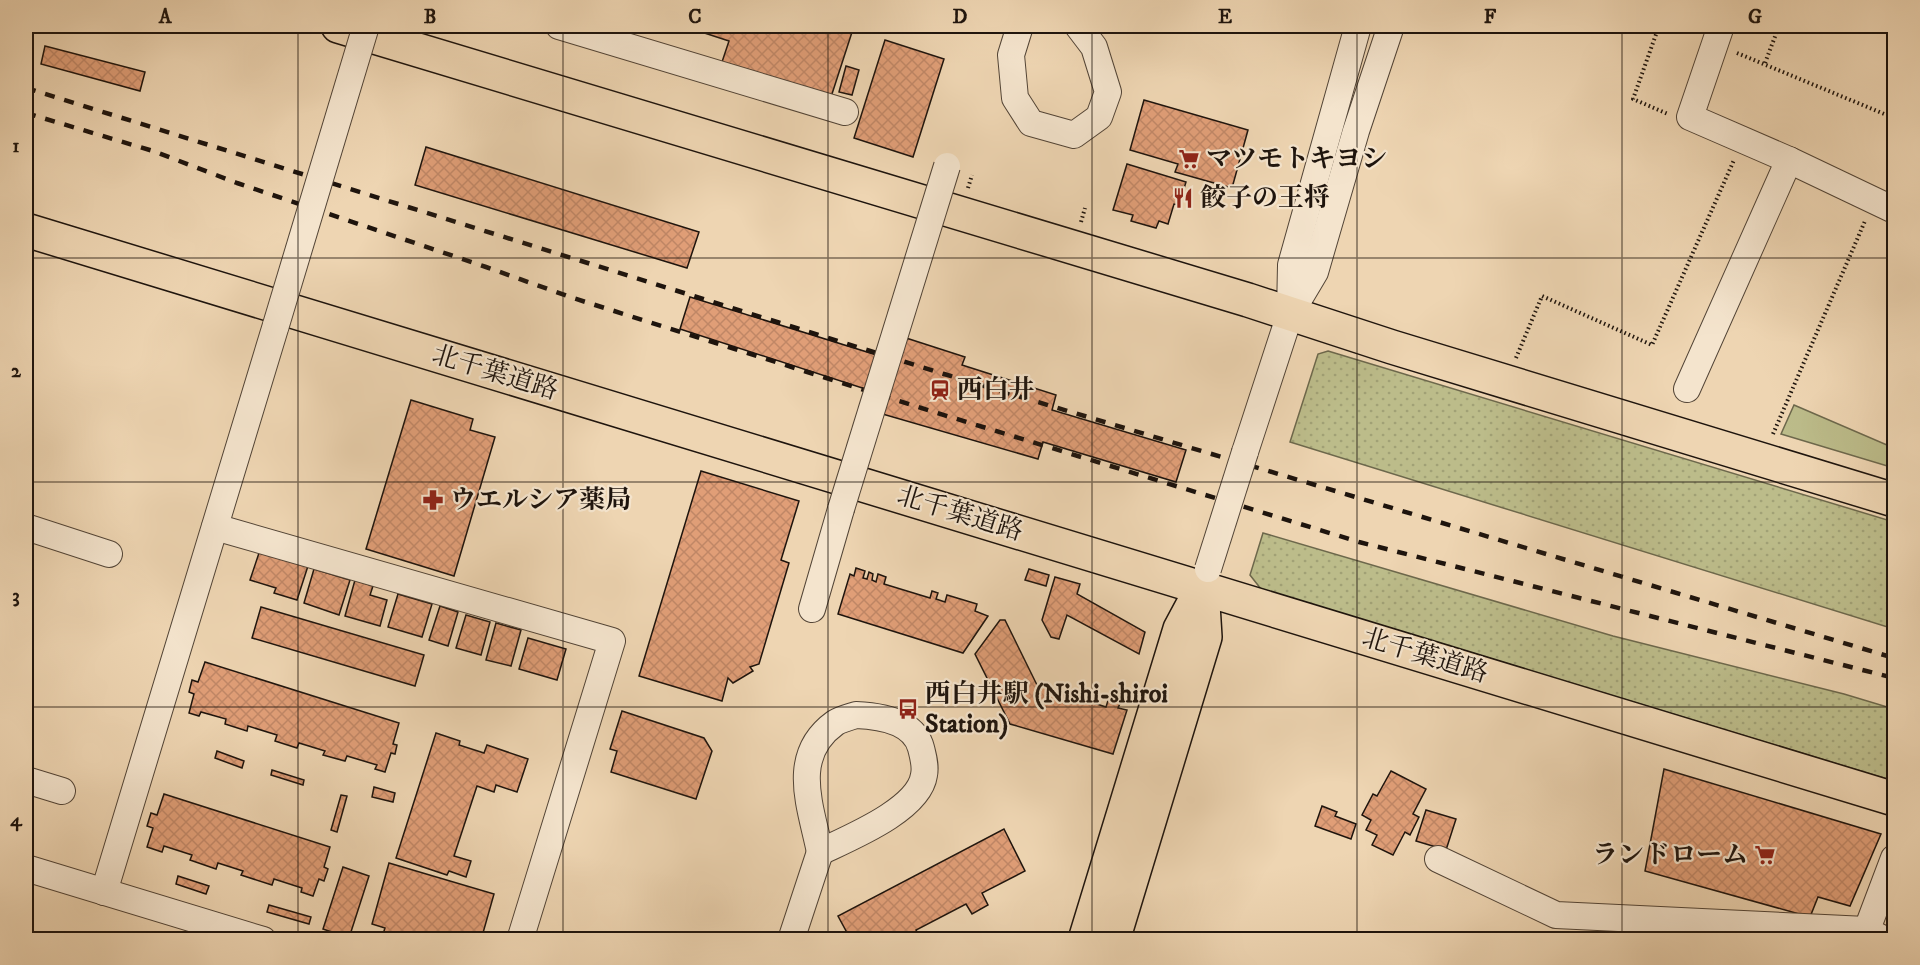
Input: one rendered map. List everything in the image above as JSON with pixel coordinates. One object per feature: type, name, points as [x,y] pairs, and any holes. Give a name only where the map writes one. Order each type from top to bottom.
[{"type":"main road","points":[[338,26],[1286,324],[1403,351],[1894,500]]},
{"type":"main road","name":"北千葉道路","points":[[26,230],[1205,579],[1894,799]]},
{"type":"main road","points":[[1085,939],[1180,629],[1205,579]]},
{"type":"main road","points":[[1113,939],[1205,637],[1205,579]]},
{"type":"street","points":[[104,892],[366,26]]},
{"type":"street","points":[[559,26],[845,112]]},
{"type":"street","points":[[1020,26],[1011,55],[1015,98],[1031,123],[1074,135],[1099,117],[1108,92],[1094,47],[1078,26]]},
{"type":"street","points":[[1286,324],[1291,265],[1358,26]]},
{"type":"street","points":[[1205,579],[1286,324],[1315,272],[1356,130],[1391,26]]},
{"type":"street","points":[[1718,35],[1690,117],[1789,160],[1884,206]]},
{"type":"street","points":[[1687,389],[1789,160]]},
{"type":"street","points":[[812,609],[946,166]]},
{"type":"street","points":[[26,527],[109,554]]},
{"type":"street","points":[[215,527],[612,641],[520,939]]},
{"type":"street","points":[[791,939],[820,852],[805,782],[808,756],[819,738],[836,722],[856,715],[882,716],[905,727],[918,738],[924,759],[924,777],[913,796],[893,815],[820,852]]},
{"type":"street","points":[[26,780],[62,791]]},
{"type":"street","points":[[1438,859],[1556,915],[1871,936],[1894,858]]},
{"type":"street","points":[[26,868],[263,939]]},
{"type":"path","points":[[1659,26],[1633,99],[1672,115],[1690,117]]},
{"type":"path","points":[[1765,63],[1779,26]]},
{"type":"path","points":[[1718,35],[1765,63],[1894,118]]},
{"type":"path","points":[[1516,359],[1542,296],[1652,345],[1742,140]]},
{"type":"path","points":[[967,191],[972,175]]},
{"type":"path","points":[[1773,435],[1884,206]]},
{"type":"path","points":[[1080,225],[1085,208]]},
{"type":"green space","points":[[1328,351],[1894,522],[1894,629],[1290,442],[1318,354]]},
{"type":"green space","points":[[1794,405],[1894,448],[1894,468],[1781,434]]},
{"type":"green space","points":[[1263,533],[1613,636],[1844,694],[1894,709],[1894,781],[1261,589],[1250,575]]},
{"type":"building","points":[[683,26],[854,26],[831,97],[722,62],[729,41]]},
{"type":"building","points":[[931,26],[951,26],[950,31]]},
{"type":"building","points":[[885,40],[944,59],[913,157],[854,138]]},
{"type":"building","points":[[45,46],[145,72],[140,91],[41,64]]},
{"type":"building","points":[[846,66],[859,70],[852,95],[839,92]]},
{"type":"building","points":[[1144,100],[1248,130],[1232,188],[1175,172],[1178,164],[1130,150]]},
{"type":"building","points":[[426,147],[699,232],[687,268],[415,185]]},
{"type":"building","points":[[1127,164],[1186,182],[1179,205],[1174,204],[1168,224],[1159,221],[1156,228],[1131,221],[1133,215],[1113,210]]},
{"type":"building","name":"西白井","points":[[690,297],[896,361],[903,337],[965,357],[962,365],[1056,395],[1052,410],[1186,450],[1176,482],[1043,442],[1038,459],[879,413],[884,395],[680,329]]},
{"type":"building","points":[[411,400],[473,419],[470,430],[495,437],[454,576],[366,549]]},
{"type":"building","points":[[701,471],[799,501],[781,560],[789,563],[759,664],[750,667],[753,671],[733,683],[728,678],[722,701],[639,676]]},
{"type":"building","points":[[260,550],[308,566],[297,600],[274,593],[276,588],[250,580]]},
{"type":"building","points":[[856,568],[865,571],[863,578],[867,579],[869,572],[873,574],[872,580],[876,582],[878,574],[886,577],[884,584],[930,598],[932,591],[938,593],[936,599],[945,602],[947,595],[977,604],[975,611],[988,616],[963,653],[838,614],[850,574],[854,576]]},
{"type":"building","points":[[314,569],[350,580],[339,615],[304,603]]},
{"type":"building","points":[[1029,569],[1049,575],[1046,586],[1025,580]]},
{"type":"building","points":[[1055,577],[1080,584],[1077,594],[1145,632],[1139,654],[1067,615],[1059,639],[1051,637],[1042,620]]},
{"type":"building","points":[[355,580],[373,586],[370,595],[387,600],[380,626],[345,616]]},
{"type":"building","points":[[398,594],[432,604],[422,637],[388,627]]},
{"type":"building","points":[[440,606],[458,612],[448,646],[429,640]]},
{"type":"building","points":[[261,607],[424,655],[415,686],[252,638]]},
{"type":"building","points":[[466,615],[490,622],[481,655],[456,648]]},
{"type":"building","points":[[1000,620],[1005,620],[1037,685],[1106,707],[1110,694],[1122,699],[1118,708],[1127,710],[1113,754],[1010,724],[975,654]]},
{"type":"building","points":[[496,623],[521,630],[511,666],[486,660]]},
{"type":"building","points":[[528,638],[566,649],[557,680],[519,669]]},
{"type":"building","points":[[205,662],[399,723],[393,744],[397,745],[395,754],[391,753],[385,772],[375,769],[377,765],[347,756],[345,761],[323,755],[325,751],[299,743],[297,748],[275,741],[277,735],[248,726],[247,731],[225,724],[226,719],[201,712],[199,716],[189,713],[194,694],[189,692],[192,680],[198,682]]},
{"type":"building","points":[[622,711],[704,738],[712,751],[696,799],[611,772],[617,751],[610,749]]},
{"type":"building","points":[[436,733],[460,741],[459,745],[484,753],[487,745],[528,759],[517,792],[496,785],[494,792],[477,786],[454,856],[471,861],[466,877],[449,871],[447,875],[396,858]]},
{"type":"building","points":[[217,751],[244,761],[242,768],[215,758]]},
{"type":"building","points":[[1664,769],[1881,834],[1850,906],[1818,897],[1810,917],[1645,871]]},
{"type":"building","points":[[272,770],[304,780],[303,785],[271,775]]},
{"type":"building","points":[[1391,771],[1426,789],[1413,814],[1419,817],[1410,835],[1405,832],[1393,855],[1372,845],[1377,835],[1366,830],[1371,820],[1362,815],[1373,794],[1377,796]]},
{"type":"building","points":[[374,787],[395,793],[393,802],[372,797]]},
{"type":"building","points":[[164,794],[330,847],[324,867],[328,869],[324,881],[319,879],[313,896],[301,892],[302,888],[274,879],[272,885],[241,875],[243,871],[218,863],[216,869],[190,860],[192,855],[164,846],[162,852],[147,847],[153,828],[147,826],[151,813],[157,815]]},
{"type":"building","points":[[341,795],[347,796],[337,832],[331,830]]},
{"type":"building","points":[[1322,806],[1337,812],[1335,816],[1356,824],[1351,839],[1315,826]]},
{"type":"building","points":[[1426,810],[1456,819],[1446,850],[1416,841]]},
{"type":"building","points":[[1004,829],[1025,871],[982,893],[988,905],[972,914],[966,904],[916,930],[921,940],[851,940],[838,916]]},
{"type":"building","points":[[389,863],[494,894],[481,940],[381,940],[385,928],[372,924]]},
{"type":"building","points":[[343,867],[369,876],[349,938],[323,929]]},
{"type":"building","points":[[178,876],[209,886],[206,894],[176,884]]},
{"type":"building","points":[[269,905],[311,917],[309,924],[267,912]]},
{"type":"railway","points":[[26,88],[944,374],[1894,658]]},
{"type":"railway","points":[[26,113],[153,151],[237,183],[573,298],[934,412],[1359,542],[1894,678]]},
{"type":"place","name":"マツモトキヨシ","points":[[1189,159]]},
{"type":"place","name":"餃子の王将","points":[[1183,198]]},
{"type":"place","name":"西白井","points":[[940,390]]},
{"type":"place","name":"ウエルシア薬局","points":[[433,500]]},
{"type":"place","name":"西白井駅 (Nishi-shiroi Station)","points":[[908,709]]},
{"type":"place","name":"ランドローム","points":[[1765,855]]}]
